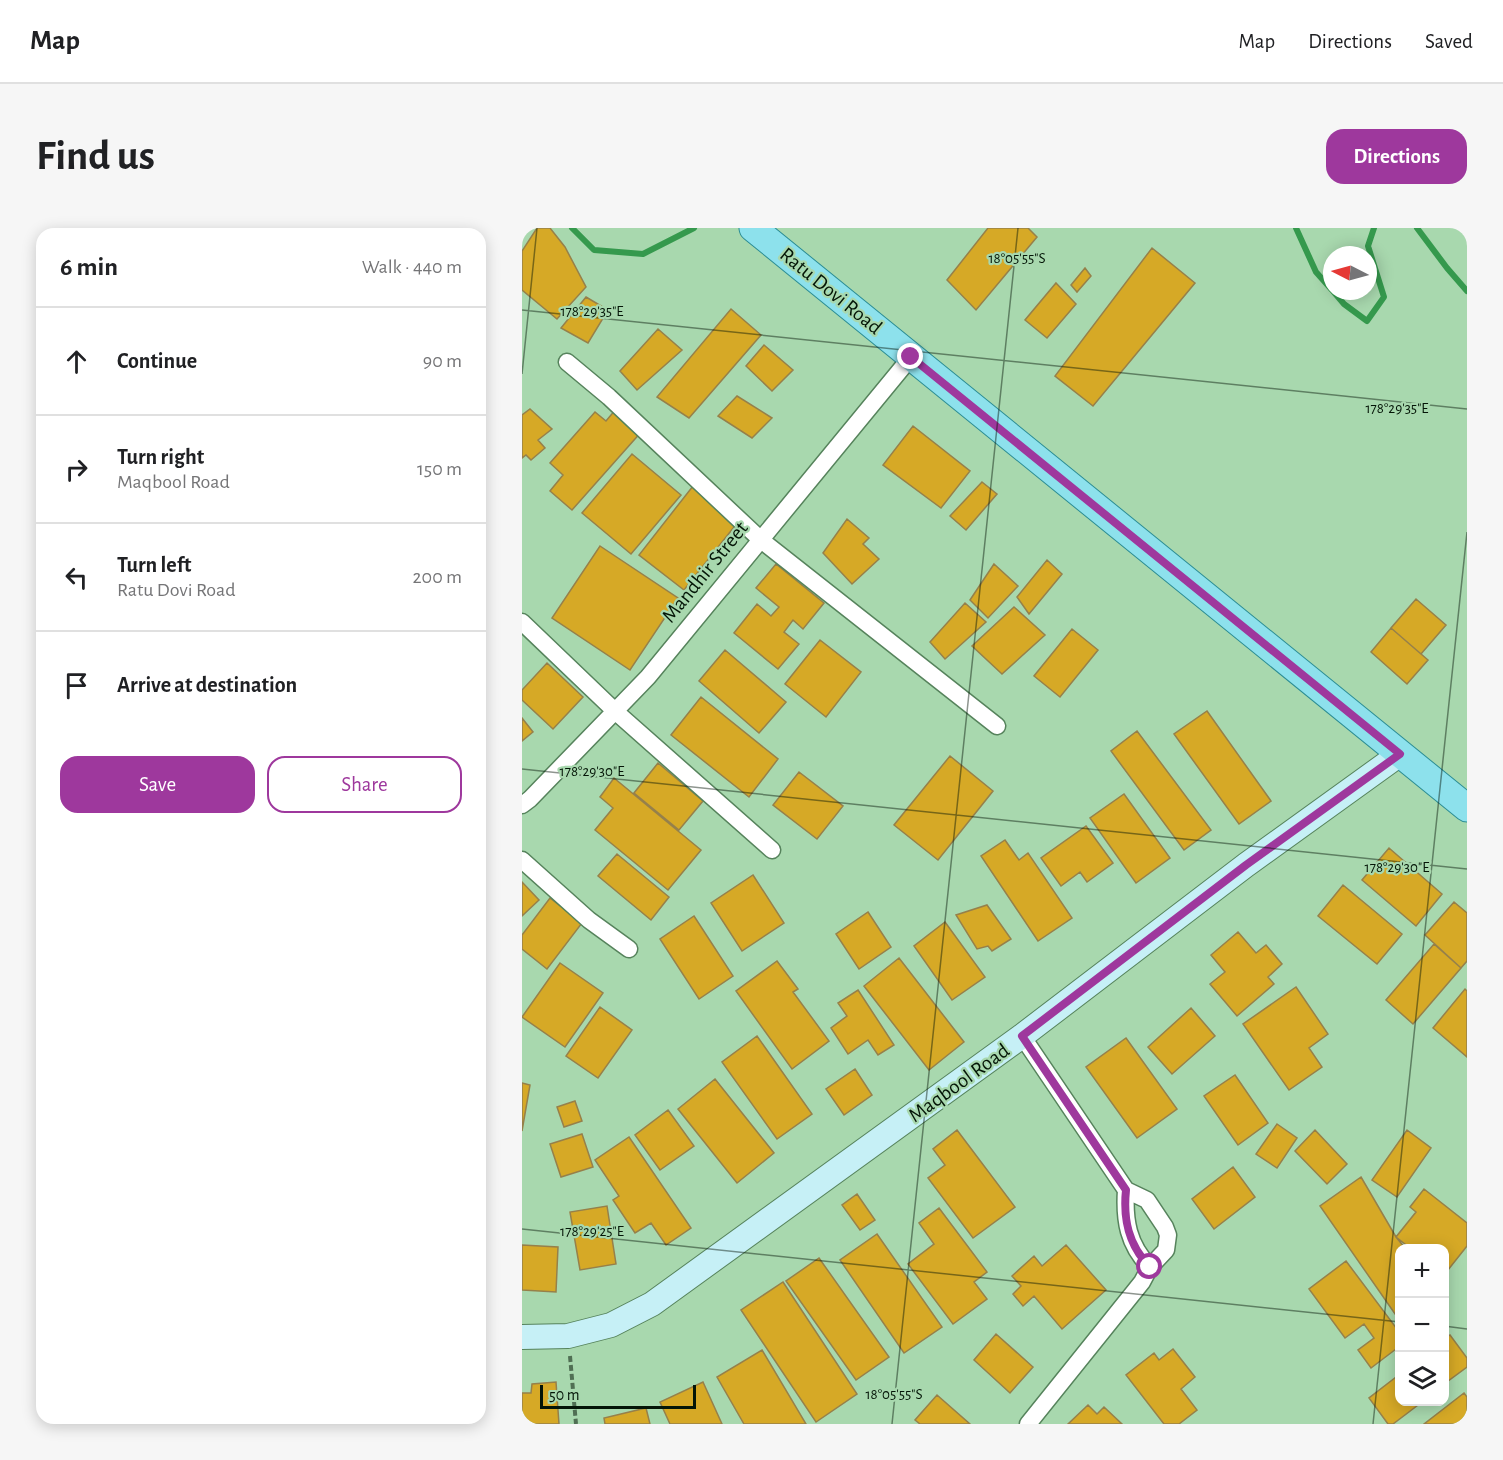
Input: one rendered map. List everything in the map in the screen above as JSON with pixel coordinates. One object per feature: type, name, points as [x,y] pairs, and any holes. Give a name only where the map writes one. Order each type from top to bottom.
[{"type":"main road","name":"Ratu Dovi Road","points":[[753,228],[1467,808]]},
{"type":"street","name":"Mandhir Street","points":[[522,805],[648,677],[911,357]]},
{"type":"street","points":[[567,362],[609,398],[761,540],[997,726]]},
{"type":"street","points":[[522,622],[616,712],[772,850]]},
{"type":"street","name":"Maqbool Road","points":[[522,1337],[568,1336],[611,1325],[652,1304],[1022,1036],[1246,865],[1400,754]]},
{"type":"street","points":[[522,860],[590,920],[629,949]]},
{"type":"street","points":[[1022,1036],[1126,1190],[1147,1200],[1166,1227],[1168,1235],[1166,1250],[1150,1267],[1142,1282],[1028,1424]]},
{"type":"street","points":[[1126,1190],[1125,1214],[1130,1237],[1150,1267]]},
{"type":"path","points":[[568,1336],[576,1424]]},
{"type":"building","points":[[537,228],[550,228],[565,247],[586,287],[557,319],[522,290],[522,251]]},
{"type":"building","points":[[988,228],[1028,228],[1037,237],[976,310],[947,280]]},
{"type":"building","points":[[1152,248],[1195,283],[1093,406],[1055,376]]},
{"type":"building","points":[[1085,268],[1091,276],[1077,292],[1071,285]]},
{"type":"building","points":[[1056,283],[1076,304],[1047,338],[1025,320]]},
{"type":"building","points":[[586,297],[608,310],[588,343],[561,328]]},
{"type":"building","points":[[731,309],[761,335],[689,418],[657,397]]},
{"type":"building","points":[[658,329],[682,350],[637,390],[620,371]]},
{"type":"building","points":[[764,345],[793,370],[772,391],[746,366]]},
{"type":"building","points":[[737,396],[772,418],[752,438],[718,416]]},
{"type":"building","points":[[530,409],[552,429],[538,440],[545,448],[531,460],[526,455],[522,458],[522,415]]},
{"type":"building","points":[[616,409],[642,431],[572,510],[550,491],[563,475],[550,463],[595,412],[606,421]]},
{"type":"building","points":[[913,426],[970,471],[941,508],[883,465]]},
{"type":"building","points":[[632,454],[681,495],[631,554],[582,513]]},
{"type":"building","points":[[982,482],[997,494],[966,530],[950,516]]},
{"type":"building","points":[[693,486],[738,522],[684,590],[639,555]]},
{"type":"building","points":[[847,519],[869,538],[863,544],[879,559],[852,584],[823,553]]},
{"type":"building","points":[[600,546],[678,598],[630,670],[552,618]]},
{"type":"building","points":[[1047,560],[1062,574],[1029,614],[1017,597]]},
{"type":"building","points":[[776,564],[824,603],[803,629],[793,620],[784,632],[799,644],[778,669],[734,633],[757,604],[771,616],[779,607],[756,588]]},
{"type":"building","points":[[994,564],[1018,586],[988,618],[970,600]]},
{"type":"building","points":[[1416,599],[1446,625],[1421,654],[1391,628]]},
{"type":"building","points":[[965,603],[986,622],[945,659],[930,642]]},
{"type":"building","points":[[1014,607],[1045,635],[1002,674],[972,646]]},
{"type":"building","points":[[1391,628],[1428,660],[1407,684],[1371,652]]},
{"type":"building","points":[[1072,629],[1098,650],[1060,697],[1034,676]]},
{"type":"building","points":[[820,640],[861,672],[826,717],[785,684]]},
{"type":"building","points":[[725,650],[786,702],[759,733],[699,681]]},
{"type":"building","points":[[547,663],[583,697],[553,729],[522,700],[522,690]]},
{"type":"building","points":[[701,697],[778,759],[749,797],[671,735]]},
{"type":"building","points":[[1207,711],[1271,801],[1239,824],[1174,734]]},
{"type":"building","points":[[522,718],[533,732],[522,741]]},
{"type":"building","points":[[1137,731],[1211,830],[1184,850],[1111,751]]},
{"type":"building","points":[[950,756],[993,791],[938,860],[894,825]]},
{"type":"building","points":[[658,763],[703,801],[679,830],[634,793]]},
{"type":"building","points":[[799,772],[843,806],[817,839],[773,805]]},
{"type":"building","points":[[614,778],[701,850],[668,890],[595,830],[613,808],[600,797]]},
{"type":"building","points":[[1124,794],[1170,858],[1136,883],[1090,818]]},
{"type":"building","points":[[1086,826],[1113,863],[1087,882],[1080,872],[1061,886],[1041,858]]},
{"type":"building","points":[[1005,840],[1019,860],[1028,853],[1072,918],[1038,941],[981,856]]},
{"type":"building","points":[[1389,848],[1442,894],[1416,926],[1362,880]]},
{"type":"building","points":[[617,854],[669,897],[651,920],[598,876]]},
{"type":"building","points":[[753,875],[784,923],[742,951],[711,903]]},
{"type":"building","points":[[522,882],[539,900],[522,916]]},
{"type":"building","points":[[1343,885],[1402,934],[1377,964],[1318,916]]},
{"type":"building","points":[[550,898],[582,923],[547,969],[522,949],[522,935]]},
{"type":"building","points":[[1454,902],[1467,913],[1467,961],[1461,968],[1425,935]]},
{"type":"building","points":[[987,905],[1011,939],[992,951],[988,946],[977,949],[956,915]]},
{"type":"building","points":[[868,912],[891,947],[859,969],[836,934]]},
{"type":"building","points":[[694,916],[733,976],[699,999],[660,939]]},
{"type":"building","points":[[945,922],[985,977],[952,1000],[914,946]]},
{"type":"building","points":[[1238,932],[1256,953],[1266,945],[1282,964],[1268,977],[1274,984],[1237,1016],[1210,984],[1225,972],[1211,955]]},
{"type":"building","points":[[1434,944],[1461,968],[1413,1024],[1386,1000]]},
{"type":"building","points":[[899,958],[964,1042],[929,1070],[864,986]]},
{"type":"building","points":[[777,961],[798,989],[793,992],[829,1041],[792,1069],[736,991]]},
{"type":"building","points":[[560,963],[603,993],[565,1047],[522,1017]]},
{"type":"building","points":[[1296,987],[1328,1034],[1309,1048],[1322,1067],[1289,1090],[1243,1024]]},
{"type":"building","points":[[1465,989],[1467,991],[1467,1057],[1433,1028]]},
{"type":"building","points":[[858,990],[894,1045],[878,1055],[868,1040],[848,1054],[831,1028],[847,1016],[838,1003]]},
{"type":"building","points":[[600,1007],[632,1030],[598,1078],[566,1056]]},
{"type":"building","points":[[1191,1008],[1215,1036],[1172,1074],[1148,1047]]},
{"type":"building","points":[[757,1036],[812,1114],[777,1139],[722,1062]]},
{"type":"building","points":[[1126,1038],[1177,1109],[1137,1138],[1086,1067]]},
{"type":"building","points":[[855,1069],[872,1095],[844,1115],[826,1089]]},
{"type":"building","points":[[1235,1075],[1268,1123],[1238,1145],[1204,1096]]},
{"type":"building","points":[[715,1079],[774,1153],[737,1183],[678,1109]]},
{"type":"building","points":[[522,1083],[530,1085],[522,1131]]},
{"type":"building","points":[[575,1101],[582,1121],[564,1127],[557,1107]]},
{"type":"building","points":[[668,1110],[694,1146],[660,1170],[635,1135]]},
{"type":"building","points":[[1277,1124],[1297,1138],[1277,1168],[1256,1154]]},
{"type":"building","points":[[957,1130],[1015,1207],[973,1238],[928,1178],[945,1165],[933,1149]]},
{"type":"building","points":[[1315,1130],[1347,1164],[1327,1184],[1295,1151]]},
{"type":"building","points":[[1407,1130],[1431,1148],[1397,1197],[1372,1180]]},
{"type":"building","points":[[582,1134],[593,1167],[561,1177],[550,1144]]},
{"type":"building","points":[[629,1137],[691,1228],[666,1245],[651,1223],[635,1233],[613,1200],[619,1196],[595,1160]]},
{"type":"building","points":[[1233,1167],[1255,1197],[1214,1229],[1192,1199]]},
{"type":"building","points":[[1361,1177],[1402,1244],[1395,1244],[1395,1314],[1320,1206]]},
{"type":"building","points":[[1424,1189],[1467,1223],[1467,1246],[1449,1269],[1449,1244],[1405,1244],[1396,1237],[1416,1212],[1410,1207]]},
{"type":"building","points":[[857,1194],[875,1220],[860,1230],[842,1205]]},
{"type":"building","points":[[607,1206],[616,1264],[580,1270],[570,1212]]},
{"type":"building","points":[[939,1208],[987,1272],[974,1282],[987,1299],[953,1324],[908,1264],[934,1244],[919,1223]]},
{"type":"building","points":[[877,1234],[942,1327],[904,1353],[840,1260]]},
{"type":"building","points":[[522,1245],[558,1247],[556,1292],[522,1290]]},
{"type":"building","points":[[1066,1245],[1106,1290],[1062,1329],[1034,1296],[1023,1306],[1013,1294],[1021,1286],[1012,1276],[1034,1256],[1042,1266]]},
{"type":"building","points":[[819,1258],[889,1357],[856,1380],[786,1281]]},
{"type":"building","points":[[1346,1261],[1395,1326],[1395,1350],[1371,1368],[1358,1350],[1374,1338],[1364,1324],[1345,1338],[1309,1289]]},
{"type":"building","points":[[783,1282],[857,1394],[816,1422],[741,1310]]},
{"type":"building","points":[[996,1334],[1033,1367],[1010,1393],[974,1360]]},
{"type":"building","points":[[1449,1336],[1467,1358],[1467,1367],[1449,1380],[1449,1352]]},
{"type":"building","points":[[1173,1349],[1195,1377],[1181,1389],[1197,1410],[1179,1424],[1164,1424],[1126,1375],[1154,1353],[1159,1360]]},
{"type":"building","points":[[762,1350],[806,1424],[744,1424],[717,1377]]},
{"type":"building","points":[[1395,1378],[1395,1406],[1417,1406],[1393,1424],[1388,1424],[1369,1398]]},
{"type":"building","points":[[556,1382],[559,1424],[522,1424],[522,1393],[531,1393],[532,1384]]},
{"type":"building","points":[[703,1382],[722,1424],[670,1424],[660,1402]]},
{"type":"building","points":[[1464,1393],[1467,1397],[1467,1424],[1424,1424],[1449,1406]]},
{"type":"building","points":[[937,1395],[970,1424],[920,1424],[915,1420]]},
{"type":"building","points":[[1088,1405],[1097,1414],[1104,1407],[1122,1424],[1068,1424]]},
{"type":"building","points":[[646,1408],[650,1424],[605,1424],[604,1418]]},
{"type":"waterway","points":[[572,228],[594,250],[643,254],[694,228]]},
{"type":"waterway","points":[[1296,228],[1316,272],[1323,280]]},
{"type":"waterway","points":[[1368,246],[1374,228]]},
{"type":"waterway","points":[[1417,228],[1467,291]]},
{"type":"waterway","points":[[1341,300],[1367,321],[1384,297],[1377,275]]},
{"type":"route","points":[[911,357],[1400,754],[1246,865],[1022,1036],[1126,1190],[1125,1214],[1130,1237],[1150,1267]]}]
